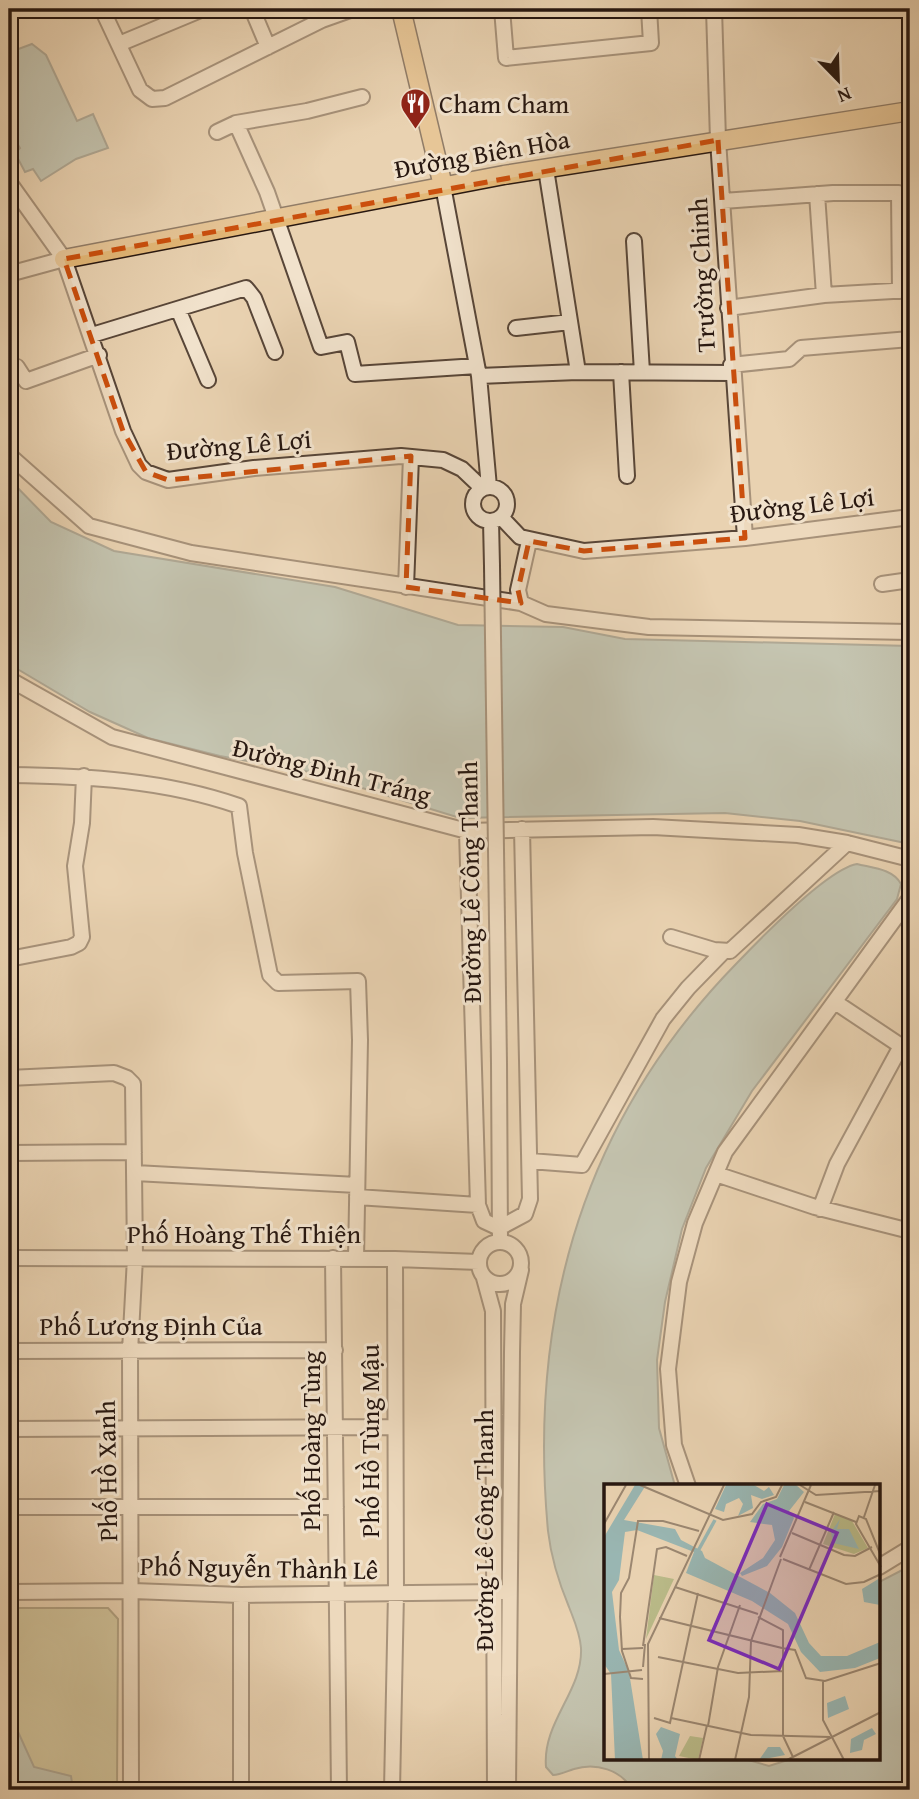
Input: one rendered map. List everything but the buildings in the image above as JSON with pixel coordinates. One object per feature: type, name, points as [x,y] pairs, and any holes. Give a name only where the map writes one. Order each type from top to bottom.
[{"type":"main road","points":[[401,9],[443,186]]},
{"type":"main road","name":"Đường Biên Hòa","points":[[64,259],[443,186],[910,110]]},
{"type":"street","points":[[102,9],[140,90],[152,99],[165,98],[322,20],[353,9]]},
{"type":"street","points":[[119,44],[203,9]]},
{"type":"street","points":[[252,9],[268,47]]},
{"type":"street","points":[[502,9],[506,58],[651,43],[649,9]]},
{"type":"street","name":"Trường Chinh","points":[[714,9],[718,141],[745,538]]},
{"type":"street","points":[[217,132],[236,123],[307,111],[362,97]]},
{"type":"street","points":[[236,123],[267,192],[321,347],[347,342],[355,374],[732,369],[789,359],[801,348],[910,339]]},
{"type":"street","points":[[546,169],[578,372]]},
{"type":"street","name":"Đường Lê Lợi","points":[[9,182],[64,259],[130,449],[139,464],[156,476],[168,480],[254,468],[411,457],[443,460],[463,469],[485,487]]},
{"type":"street","points":[[443,186],[478,371],[485,487]]},
{"type":"street","points":[[723,201],[817,194],[899,193],[905,291],[824,295],[728,308]]},
{"type":"street","points":[[817,194],[824,295]]},
{"type":"street","points":[[634,241],[642,372]]},
{"type":"street","points":[[9,274],[64,259]]},
{"type":"street","points":[[92,335],[246,288],[254,299],[275,352]]},
{"type":"street","points":[[178,309],[208,380]]},
{"type":"street","points":[[516,328],[570,322]]},
{"type":"street","points":[[9,370],[17,367],[26,381],[99,355]]},
{"type":"street","points":[[621,372],[627,476]]},
{"type":"street","points":[[9,455],[89,526],[191,553],[521,603],[545,614],[649,627],[910,632]]},
{"type":"street","points":[[406,587],[411,457]]},
{"type":"street","points":[[485,487],[498,489],[505,497],[506,508],[496,519],[480,518],[473,508],[474,497],[485,487]]},
{"type":"street","name":"Đường Lê Lợi","points":[[496,519],[529,541],[584,551],[745,538],[910,517]]},
{"type":"street","name":"Đường Lê Công Thanh","points":[[496,519],[492,566],[499,1235]]},
{"type":"street","points":[[521,603],[518,590],[529,541]]},
{"type":"street","points":[[882,584],[910,580]]},
{"type":"street","name":"Đường Đinh Tráng","points":[[9,679],[112,737],[467,831],[653,827],[798,835],[847,843],[910,859]]},
{"type":"street","points":[[9,775],[83,776],[155,784],[239,806],[244,853],[270,975],[278,983],[358,981],[356,1259]]},
{"type":"street","points":[[9,959],[71,947],[79,943],[82,937],[75,866],[82,823],[83,776]]},
{"type":"street","points":[[467,831],[478,1205],[484,1221],[499,1235],[518,1250],[521,1270],[517,1277],[504,1284],[490,1282],[484,1278],[479,1262],[487,1246],[499,1235],[525,1214],[530,1199],[522,829]]},
{"type":"street","points":[[530,1161],[582,1165],[663,1019],[688,988],[723,952],[738,946],[847,843]]},
{"type":"street","points":[[687,1484],[674,1445],[668,1369],[679,1282],[695,1223],[725,1152],[910,898]]},
{"type":"street","points":[[671,937],[723,952]]},
{"type":"street","points":[[820,1209],[837,1164],[905,1049],[835,1002]]},
{"type":"street","name":"Phố Hồ Xanh","points":[[9,1078],[100,1073],[127,1077],[133,1084],[135,1258],[130,1351],[133,1591],[131,1790]]},
{"type":"street","points":[[9,1153],[134,1152]]},
{"type":"street","points":[[135,1172],[357,1191],[478,1205]]},
{"type":"street","points":[[716,1174],[820,1209],[910,1231]]},
{"type":"street","name":"Phố Hoàng Thế Thiện","points":[[9,1258],[333,1258],[479,1262]]},
{"type":"street","name":"Phố Hoàng Tùng","points":[[333,1258],[339,1790]]},
{"type":"street","name":"Phố Hồ Tùng Mậu","points":[[392,1790],[396,1593],[395,1259]]},
{"type":"street","name":"Đường Lê Công Thanh","points":[[495,1790],[513,1304],[521,1270]]},
{"type":"street","name":"Đường Lê Công Thanh","points":[[484,1278],[493,1311],[508,1790]]},
{"type":"street","name":"Phố Lương Định Của","points":[[9,1350],[335,1350]]},
{"type":"street","points":[[9,1429],[394,1427]]},
{"type":"street","points":[[9,1507],[336,1507]]},
{"type":"street","points":[[880,1566],[910,1548]]},
{"type":"street","name":"Phố Nguyễn Thành Lê","points":[[9,1592],[133,1591],[241,1595],[502,1592]]},
{"type":"street","points":[[241,1595],[241,1790]]},
{"type":"highlighted area","points":[[718,140],[745,538],[584,551],[529,541],[518,590],[521,603],[406,587],[411,456],[168,480],[146,472],[123,431],[64,259]]},
{"type":"green space","points":[[9,1608],[108,1608],[118,1619],[117,1790],[9,1790]]},
{"type":"water","points":[[32,44],[46,55],[77,121],[93,114],[108,148],[76,159],[41,181],[33,169],[25,172],[15,153],[20,148],[9,130],[9,65],[13,51]]},
{"type":"water","points":[[9,479],[51,522],[114,551],[335,587],[458,625],[563,627],[625,639],[910,646],[910,844],[800,821],[725,813],[460,818],[310,772],[220,756],[148,738],[90,712],[9,664]]},
{"type":"water","points":[[857,864],[893,875],[901,884],[897,899],[752,1091],[706,1168],[682,1229],[665,1302],[657,1360],[659,1428],[674,1484],[604,1484],[604,1760],[748,1760],[769,1766],[788,1760],[880,1760],[880,1581],[910,1566],[910,1790],[633,1790],[622,1777],[599,1767],[582,1767],[553,1775],[546,1767],[546,1751],[550,1735],[576,1678],[581,1648],[556,1570],[548,1531],[544,1451],[547,1373],[558,1298],[577,1225],[604,1155],[639,1088],[683,1025],[736,964],[794,907],[844,869]]},
{"type":"water","points":[[9,1712],[34,1767],[71,1776],[73,1790],[9,1790]]},
{"type":"place","name":"Cham Cham","points":[[416,131]]}]
